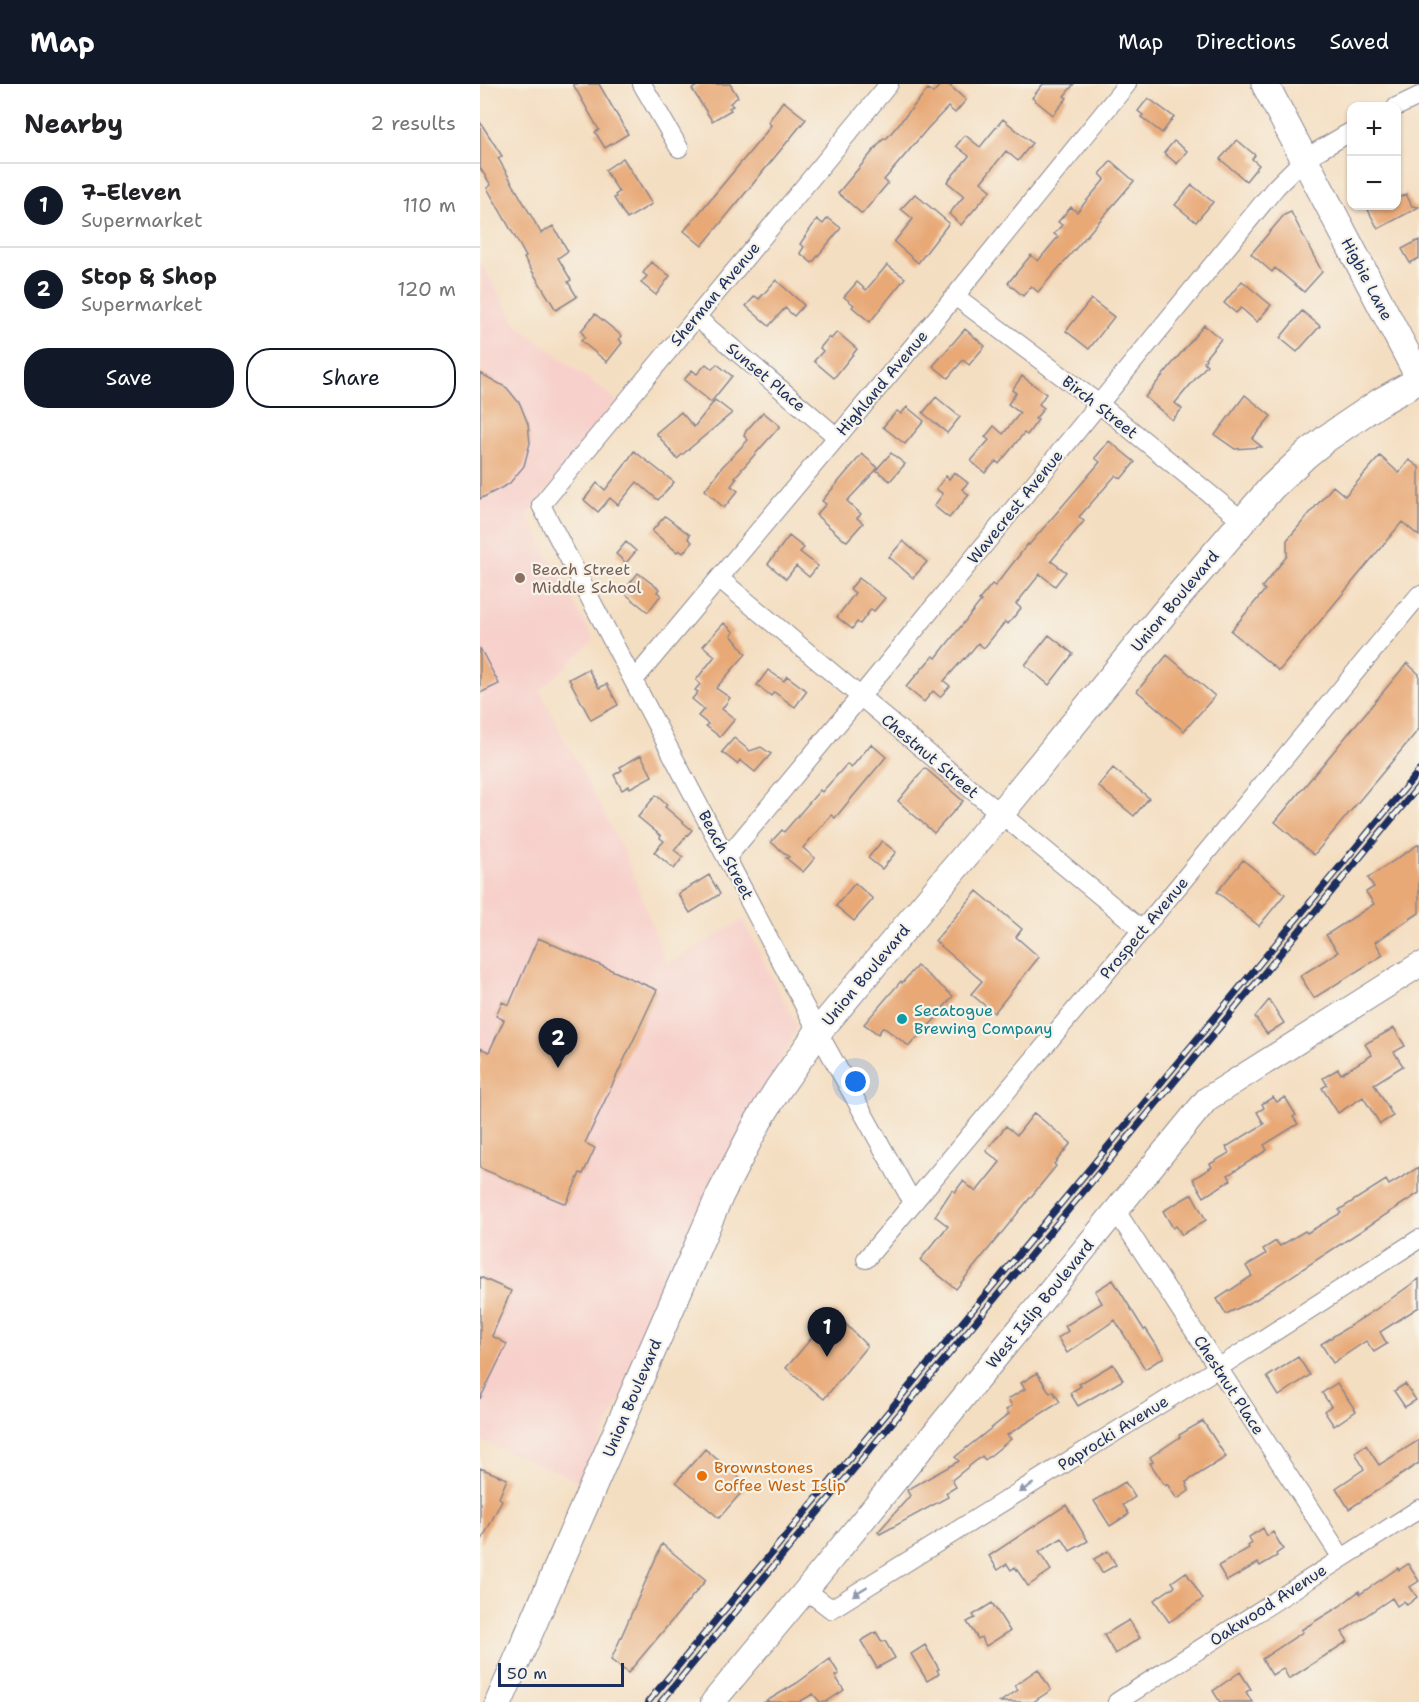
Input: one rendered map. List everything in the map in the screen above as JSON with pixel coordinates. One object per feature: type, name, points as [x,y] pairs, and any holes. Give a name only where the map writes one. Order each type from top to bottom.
[{"type":"main road","name":"Higbie Lane","points":[[1265,84],[1419,379]]},
{"type":"main road","name":"Union Boulevard","points":[[499,1702],[720,1195],[759,1120],[784,1080],[818,1032],[1157,621],[1271,488],[1311,450],[1362,413],[1419,379]]},
{"type":"street","points":[[642,84],[679,148]]},
{"type":"street","name":"Sherman Avenue","points":[[541,505],[889,84]]},
{"type":"street","name":"Highland Avenue","points":[[634,680],[955,296],[1127,84]]},
{"type":"street","points":[[1401,105],[1419,96]]},
{"type":"street","name":"Wavecrest Avenue","points":[[727,857],[1276,187],[1304,159],[1347,134]]},
{"type":"street","name":"Birch Street","points":[[955,296],[1099,405],[1243,521]]},
{"type":"street","name":"Sunset Place","points":[[696,317],[837,437]]},
{"type":"street","name":"Beach Street","points":[[541,505],[818,1032],[913,1203]]},
{"type":"street","name":"Chestnut Street","points":[[720,579],[1000,814],[1143,930]]},
{"type":"street","name":"Prospect Avenue","points":[[866,1259],[1143,930],[1419,595]]},
{"type":"street","name":"West Islip Boulevard","points":[[713,1702],[1207,1099],[1419,965]]},
{"type":"street","name":"Chestnut Place","points":[[1116,1211],[1342,1558]]},
{"type":"street","name":"Paprocki Avenue","points":[[806,1590],[831,1609],[1218,1368],[1419,1239]]},
{"type":"street","name":"Oakwood Avenue","points":[[1117,1702],[1419,1509]]},
{"type":"shaded area","points":[[481,263],[517,325],[617,401],[527,516],[594,640],[540,691],[624,852],[667,964],[743,920],[797,1027],[581,1482],[480,1440]]},
{"type":"building","points":[[573,84],[599,84],[628,134],[605,148],[595,132],[599,130]]},
{"type":"building","points":[[700,84],[730,84],[738,97],[730,103],[733,106],[729,108],[731,110],[712,121],[692,89]]},
{"type":"building","points":[[941,84],[948,84],[966,100],[955,113],[948,107],[928,128],[884,180],[888,183],[862,214],[838,193],[928,89],[933,93]]},
{"type":"building","points":[[1043,84],[1074,84],[1064,96],[1067,98],[1053,115],[1032,98]]},
{"type":"building","points":[[1148,98],[1174,117],[1162,133],[1141,117],[1143,115],[1138,111]]},
{"type":"building","points":[[783,101],[806,119],[702,246],[684,231],[764,135],[771,125],[768,122]]},
{"type":"building","points":[[1003,119],[1032,143],[1018,161],[1006,151],[981,182],[991,190],[961,225],[949,214],[964,196],[947,182],[969,156],[956,146],[965,135],[980,147]]},
{"type":"building","points":[[480,122],[502,156],[498,158],[541,233],[553,226],[568,251],[558,258],[571,280],[568,282],[577,297],[556,310],[524,258],[526,257],[487,188],[491,185],[480,168]]},
{"type":"building","points":[[1237,140],[1255,155],[1252,159],[1259,165],[1246,181],[1220,159]]},
{"type":"building","points":[[1174,141],[1187,151],[1177,164],[1164,153]]},
{"type":"building","points":[[623,158],[652,204],[627,219],[614,198],[619,192],[605,170]]},
{"type":"building","points":[[1111,161],[1134,181],[1038,292],[1031,286],[1023,296],[1008,283],[1031,255],[1038,261],[1058,237],[1054,234],[1062,225],[1058,222],[1071,207],[1077,212],[1105,179],[1100,174]]},
{"type":"building","points":[[1192,185],[1213,202],[1196,222],[1175,205]]},
{"type":"building","points":[[915,194],[949,223],[918,263],[894,242],[913,219],[901,209]]},
{"type":"building","points":[[1406,194],[1412,206],[1419,207],[1378,229],[1368,210],[1401,210],[1401,196]]},
{"type":"building","points":[[1291,212],[1322,272],[1304,292],[1275,268],[1272,272],[1251,254],[1284,215]]},
{"type":"building","points":[[828,218],[841,228],[812,263],[800,253],[804,247],[800,244],[817,219],[823,224]]},
{"type":"building","points":[[1419,240],[1419,258],[1410,263],[1402,249]]},
{"type":"building","points":[[651,262],[670,276],[656,295],[641,283],[647,276],[643,273]]},
{"type":"building","points":[[887,265],[905,278],[870,322],[844,297],[857,282],[866,290]]},
{"type":"building","points":[[776,280],[804,305],[794,316],[785,308],[769,326],[746,306],[755,296],[759,299]]},
{"type":"building","points":[[1242,281],[1271,305],[1257,322],[1241,308],[1236,313],[1224,303]]},
{"type":"building","points":[[1091,299],[1114,317],[1089,349],[1066,331]]},
{"type":"building","points":[[1302,311],[1320,326],[1297,352],[1280,338]]},
{"type":"building","points":[[595,314],[622,336],[619,339],[622,343],[607,362],[581,341],[585,337],[581,331]]},
{"type":"building","points":[[1204,325],[1221,339],[1205,358],[1204,362],[1207,365],[1175,403],[1182,409],[1172,420],[1145,397]]},
{"type":"building","points":[[965,329],[985,346],[969,365],[963,360],[948,378],[933,366]]},
{"type":"building","points":[[837,332],[857,349],[834,378],[814,361],[823,351],[820,348],[829,337],[831,339]]},
{"type":"building","points":[[706,364],[712,369],[717,364],[732,376],[711,402],[684,380],[692,370],[697,374]]},
{"type":"building","points":[[480,373],[507,388],[520,404],[528,424],[530,443],[524,466],[509,484],[480,499]]},
{"type":"building","points":[[1022,376],[1046,394],[1039,404],[1044,408],[1027,435],[1024,433],[999,464],[996,461],[985,473],[971,461],[989,440],[985,437],[994,426],[1003,434],[1020,413],[1008,404],[1016,393],[1012,390]]},
{"type":"building","points":[[1245,395],[1271,416],[1252,439],[1262,447],[1235,449],[1215,435]]},
{"type":"building","points":[[936,397],[960,417],[947,433],[923,413]]},
{"type":"building","points":[[715,400],[732,413],[677,459],[656,433],[681,412],[694,427]]},
{"type":"building","points":[[907,407],[924,421],[905,444],[883,427],[897,411],[901,414]]},
{"type":"building","points":[[763,412],[780,426],[735,477],[737,478],[731,486],[738,491],[724,508],[705,490],[722,467],[748,440],[744,436],[746,431]]},
{"type":"building","points":[[1109,441],[1135,462],[1121,479],[1116,475],[1079,517],[1084,521],[1051,561],[1066,572],[1055,586],[1040,574],[1016,604],[1021,608],[1008,624],[1005,622],[984,648],[978,643],[964,658],[944,681],[950,686],[940,697],[933,691],[924,702],[906,687],[933,656],[936,658],[992,584],[995,586],[1028,544],[1100,462],[1095,458]]},
{"type":"building","points":[[634,451],[674,482],[658,500],[637,482],[618,505],[610,498],[598,512],[584,500],[597,483],[605,490]]},
{"type":"building","points":[[891,453],[905,464],[890,481],[876,470]]},
{"type":"building","points":[[862,454],[878,468],[847,501],[861,514],[857,518],[863,523],[847,541],[816,515],[826,504],[822,501]]},
{"type":"building","points":[[1380,456],[1399,473],[1409,460],[1419,467],[1419,536],[1402,522],[1279,671],[1231,631],[1265,590],[1262,587],[1287,556],[1287,540],[1333,486],[1345,496]]},
{"type":"building","points":[[954,472],[968,483],[962,489],[969,495],[949,518],[934,506],[943,494],[936,489],[946,476],[949,479]]},
{"type":"building","points":[[665,516],[690,535],[688,538],[692,542],[683,553],[679,550],[677,552],[652,531]]},
{"type":"building","points":[[789,536],[804,548],[800,552],[818,566],[809,577],[796,566],[786,579],[768,564]]},
{"type":"building","points":[[903,541],[927,562],[913,578],[889,557]]},
{"type":"building","points":[[626,542],[636,551],[626,563],[616,554]]},
{"type":"building","points":[[638,573],[659,589],[657,592],[661,595],[648,612],[623,592]]},
{"type":"building","points":[[859,578],[885,598],[874,611],[871,609],[860,624],[857,622],[852,629],[837,617],[855,593],[850,589]]},
{"type":"building","points":[[724,623],[734,632],[731,635],[746,654],[716,688],[730,698],[722,709],[735,719],[720,737],[698,716],[704,709],[692,699],[698,692],[695,690],[700,684],[696,680],[715,656],[703,646]]},
{"type":"building","points":[[1049,635],[1073,654],[1049,685],[1025,665]]},
{"type":"building","points":[[480,648],[499,684],[480,693]]},
{"type":"building","points":[[1167,655],[1215,696],[1184,731],[1137,691]]},
{"type":"building","points":[[1407,663],[1419,674],[1419,729],[1314,855],[1275,822]]},
{"type":"building","points":[[588,669],[599,688],[607,684],[618,705],[591,720],[569,679]]},
{"type":"building","points":[[768,670],[784,681],[787,676],[807,691],[795,707],[774,692],[771,696],[757,685]]},
{"type":"building","points":[[734,738],[750,751],[761,747],[771,754],[755,772],[740,760],[737,764],[722,752]]},
{"type":"building","points":[[871,744],[886,757],[835,818],[831,815],[803,848],[815,858],[803,872],[771,842],[782,830],[784,832],[820,790],[822,792],[847,764],[851,768]]},
{"type":"building","points":[[641,755],[652,776],[622,790],[614,775],[622,770],[620,767]]},
{"type":"building","points":[[925,768],[963,801],[934,833],[898,801]]},
{"type":"building","points":[[1113,768],[1149,798],[1134,816],[1098,786]]},
{"type":"building","points":[[656,795],[667,805],[665,807],[692,830],[674,850],[683,857],[674,869],[654,852],[664,841],[660,838],[661,836],[638,817]]},
{"type":"building","points":[[882,841],[896,852],[882,869],[868,858]]},
{"type":"building","points":[[1419,844],[1419,913],[1375,942],[1383,955],[1314,998],[1300,976],[1338,952],[1326,935],[1374,904],[1366,892],[1374,887],[1368,878]]},
{"type":"building","points":[[1243,860],[1285,894],[1259,926],[1217,892]]},
{"type":"building","points":[[709,875],[720,894],[690,913],[678,894]]},
{"type":"building","points":[[855,883],[873,899],[854,921],[836,906]]},
{"type":"building","points":[[977,891],[1022,929],[1016,937],[1039,957],[994,1013],[971,994],[982,981],[935,941]]},
{"type":"building","points":[[538,938],[657,990],[585,1143],[595,1148],[583,1174],[580,1173],[566,1204],[480,1168],[480,1048],[489,1052],[504,1020],[496,1016],[502,1002],[509,1005]]},
{"type":"building","name":"Secatogue Brewing Company","points":[[917,966],[953,996],[940,1014],[909,1046],[883,1027],[878,1034],[864,1024]]},
{"type":"building","points":[[1269,1000],[1284,1023],[1267,1034],[1255,1017]]},
{"type":"building","points":[[1394,1028],[1405,1046],[1394,1052],[1403,1066],[1374,1084],[1393,1116],[1380,1124],[1363,1097],[1338,1113],[1322,1088],[1327,1085],[1323,1078],[1338,1069],[1341,1074],[1372,1055],[1365,1044]]},
{"type":"building","points":[[1273,1097],[1277,1102],[1285,1097],[1296,1115],[1293,1117],[1298,1124],[1264,1145],[1267,1150],[1228,1175],[1231,1180],[1204,1197],[1193,1179],[1212,1167],[1210,1164],[1229,1153],[1226,1147],[1264,1124],[1257,1112],[1264,1108],[1262,1104]]},
{"type":"building","points":[[1034,1113],[1071,1143],[1054,1164],[1056,1166],[956,1289],[920,1260],[948,1226],[935,1216],[952,1190],[955,1192],[963,1181],[976,1192],[1000,1162],[986,1151],[1006,1126],[1017,1135]]},
{"type":"building","points":[[1419,1167],[1419,1193],[1255,1300],[1226,1314],[1217,1299],[1252,1276],[1246,1266],[1266,1254],[1263,1249],[1276,1241],[1280,1246],[1305,1231],[1307,1233],[1341,1213],[1339,1210],[1386,1180],[1389,1185]]},
{"type":"building","points":[[1192,1194],[1206,1220],[1182,1235],[1176,1226],[1173,1228],[1163,1211]]},
{"type":"building","points":[[480,1277],[511,1291],[492,1336],[507,1344],[480,1399]]},
{"type":"building","points":[[1419,1279],[1419,1307],[1380,1332],[1387,1344],[1374,1352],[1366,1341],[1333,1363],[1321,1344]]},
{"type":"building","points":[[1113,1280],[1164,1357],[1145,1369],[1115,1320],[1067,1353],[1058,1338],[1068,1331],[1065,1326],[1102,1303],[1095,1291]]},
{"type":"building","points":[[834,1312],[867,1346],[824,1399],[786,1368]]},
{"type":"building","points":[[1298,1357],[1310,1375],[1279,1396],[1267,1377]]},
{"type":"building","points":[[1113,1364],[1123,1380],[1078,1406],[1070,1393],[1081,1386],[1079,1384]]},
{"type":"building","points":[[1037,1373],[1050,1393],[1053,1391],[1060,1402],[1007,1435],[1011,1439],[985,1460],[982,1456],[952,1480],[956,1487],[946,1493],[948,1497],[880,1534],[878,1532],[910,1496],[907,1490],[959,1461],[955,1457],[1009,1414],[1006,1410],[1012,1406],[1008,1399],[1025,1389],[1021,1383]]},
{"type":"building","points":[[1337,1383],[1356,1411],[1334,1426],[1324,1411],[1331,1406],[1322,1393]]},
{"type":"building","points":[[1405,1384],[1416,1400],[1405,1407],[1394,1391]]},
{"type":"building","points":[[1203,1421],[1226,1457],[1186,1482],[1189,1491],[1177,1499],[1167,1484],[1165,1486],[1150,1463],[1153,1462],[1150,1457],[1180,1437],[1179,1435]]},
{"type":"building","points":[[1419,1440],[1419,1463],[1349,1509],[1336,1488],[1364,1469],[1355,1452],[1366,1445],[1379,1465]]},
{"type":"building","points":[[705,1449],[748,1485],[719,1518],[676,1482]]},
{"type":"building","points":[[480,1468],[507,1479],[499,1498],[502,1500],[480,1544]]},
{"type":"building","points":[[1125,1482],[1135,1497],[1123,1505],[1129,1514],[1110,1526],[1094,1501]]},
{"type":"building","points":[[1066,1505],[1088,1541],[1070,1551],[1062,1538],[1039,1552],[1051,1570],[1028,1586],[1015,1567],[1011,1570],[1007,1564],[998,1570],[989,1556]]},
{"type":"building","points":[[1263,1528],[1267,1536],[1273,1532],[1283,1549],[1276,1554],[1277,1556],[1260,1566],[1258,1563],[1227,1581],[1218,1566],[1249,1548],[1248,1546],[1252,1543],[1249,1537]]},
{"type":"building","points":[[662,1544],[706,1580],[628,1673],[611,1660]]},
{"type":"building","points":[[1108,1551],[1116,1565],[1102,1573],[1094,1559]]},
{"type":"building","points":[[1408,1564],[1419,1581],[1410,1587],[1417,1597],[1407,1605],[1404,1601],[1397,1606],[1392,1598],[1342,1632],[1348,1641],[1289,1679],[1283,1668],[1272,1675],[1262,1659],[1359,1591],[1360,1594],[1398,1568],[1399,1570]]},
{"type":"building","points":[[1186,1572],[1203,1599],[1169,1622],[1154,1600],[1175,1586],[1172,1582]]},
{"type":"building","points":[[992,1603],[1010,1631],[986,1646],[981,1637],[978,1639],[967,1622],[975,1618],[973,1615]]},
{"type":"building","points":[[1129,1620],[1140,1638],[1115,1654],[1104,1635]]},
{"type":"building","points":[[876,1632],[882,1642],[885,1641],[895,1658],[877,1668],[861,1641]]},
{"type":"building","points":[[925,1645],[939,1669],[937,1670],[939,1674],[927,1681],[911,1654]]},
{"type":"building","points":[[830,1659],[839,1674],[835,1676],[844,1690],[826,1702],[820,1702],[813,1694],[799,1702],[765,1702],[797,1683]]},
{"type":"building","points":[[1038,1669],[1051,1690],[1033,1702],[1000,1702],[1018,1690],[1015,1685]]},
{"type":"building","points":[[1240,1672],[1251,1689],[1246,1692],[1252,1702],[1220,1702],[1213,1691]]},
{"type":"railway","points":[[648,1702],[1419,771]]},
{"type":"railway","points":[[661,1702],[1419,786]]},
{"type":"place","name":"Beach Street Middle School","points":[[520,578]]},
{"type":"place","name":"Secatogue Brewing Company","points":[[902,1019]]},
{"type":"place","name":"Stop & Shop","points":[[558,1068]]},
{"type":"place","name":"7-Eleven","points":[[827,1357]]},
{"type":"place","name":"Brownstones Coffee West Islip","points":[[702,1476]]}]
